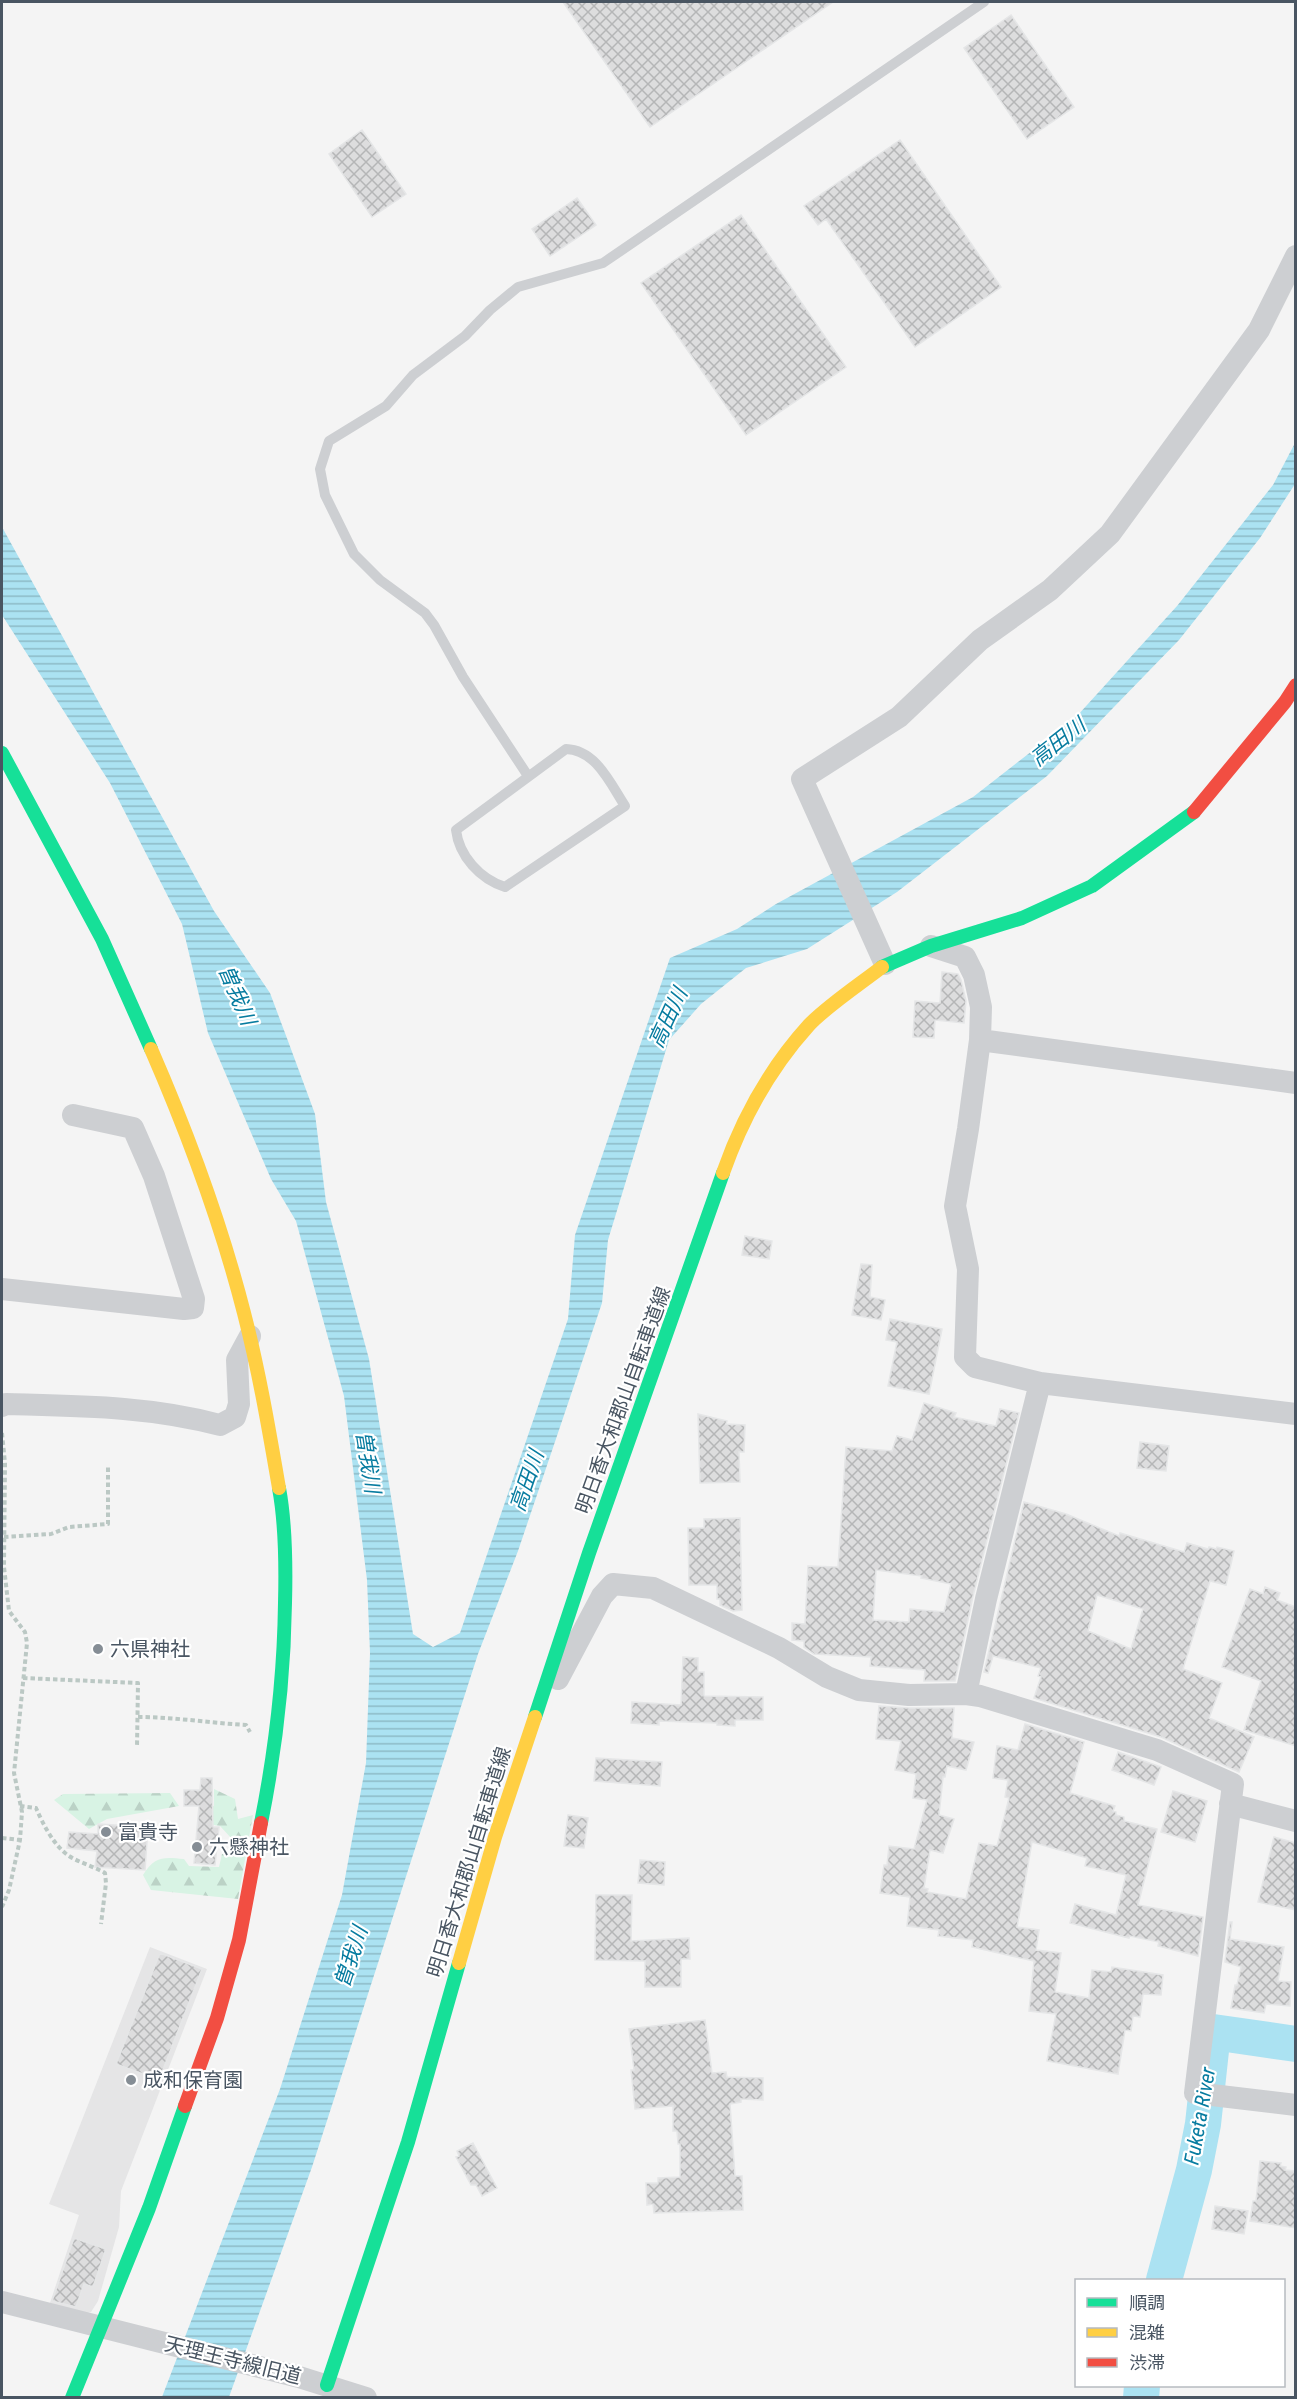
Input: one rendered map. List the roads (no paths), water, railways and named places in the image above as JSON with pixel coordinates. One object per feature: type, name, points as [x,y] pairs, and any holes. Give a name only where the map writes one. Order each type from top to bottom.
[{"type":"street","points":[[883,960],[802,779],[899,717],[980,640],[1050,590],[1110,534],[1258,330],[1296,256]]},
{"type":"street","name":"明日香大和郡山自転車道線","points":[[327,2385],[408,2142],[495,1837],[589,1553],[736,1137],[763,1086],[810,1024],[883,960],[1022,918],[1092,886],[1191,816],[1285,702],[1296,685]]},
{"type":"street","points":[[2,753],[102,939],[161,1072],[206,1189],[250,1336],[261,1385],[282,1503],[286,1575],[284,1668],[274,1757],[239,1940],[217,2018],[148,2208],[72,2397]]},
{"type":"street","points":[[931,946],[965,957],[974,975],[981,1007],[980,1040],[955,1206],[968,1269],[965,1357],[975,1368],[1040,1383],[1296,1414]]},
{"type":"street","points":[[980,1040],[1296,1083]]},
{"type":"street","points":[[2,1289],[117,1303],[193,1308],[194,1299],[161,1199],[134,1128],[124,1124],[73,1116]]},
{"type":"street","points":[[2,1406],[6,1404],[111,1406],[183,1415],[220,1425],[235,1417],[239,1404],[237,1360],[250,1336]]},
{"type":"street","points":[[966,1694],[990,1581],[1040,1383]]},
{"type":"street","points":[[534,1719],[559,1678],[602,1596],[613,1584],[653,1588],[779,1648],[827,1677],[859,1690],[909,1695],[966,1694],[1157,1750],[1233,1784],[1195,2093],[1296,2105]]},
{"type":"street","points":[[1230,1804],[1296,1821]]},
{"type":"street","name":"天理王寺線旧道","points":[[2,2302],[299,2377],[366,2397]]},
{"type":"lane","points":[[528,776],[463,677],[425,613],[380,580],[354,554],[325,495],[320,469],[329,441],[386,406],[413,375],[465,336],[490,310],[519,287],[603,263],[984,2]]},
{"type":"lane","points":[[566,750],[579,750],[591,758],[605,774],[625,806],[505,887],[495,884],[478,873],[458,841],[456,830],[528,776],[566,750]]},
{"type":"water","points":[[1295,443],[1295,484],[1260,538],[1179,640],[1047,776],[897,892],[807,949],[746,968],[701,1004],[669,1040],[608,1240],[602,1303],[518,1551],[478,1654],[312,2167],[229,2397],[162,2397],[280,2089],[342,1895],[366,1763],[370,1653],[367,1580],[344,1396],[296,1221],[271,1179],[208,1033],[182,924],[110,783],[2,615],[2,527],[214,911],[270,993],[315,1114],[326,1202],[369,1359],[413,1634],[433,1647],[460,1633],[568,1319],[575,1235],[670,958],[737,929],[776,904],[973,797],[1077,716],[1177,606],[1273,485]]},
{"type":"waterway","name":"Fuketa River","points":[[1164,2279],[1194,2170],[1203,2124],[1213,2032],[1296,2044]]},
{"type":"waterway","name":"Fuketa River","points":[[1141,2398],[1142,2387]]},
{"type":"place","name":"六県神社","points":[[98,1649]]},
{"type":"place","name":"富貴寺","points":[[106,1832]]},
{"type":"place","name":"六懸神社","points":[[197,1847]]},
{"type":"place","name":"成和保育園","points":[[131,2080]]},
{"type":"water label","name":"高田川","points":[[1058,742]]},
{"type":"water label","name":"曽我川","points":[[237,995]]},
{"type":"water label","name":"高田川","points":[[668,1018]]},
{"type":"water label","name":"曽我川","points":[[368,1462]]},
{"type":"water label","name":"高田川","points":[[527,1481]]},
{"type":"water label","name":"曽我川","points":[[351,1957]]}]
